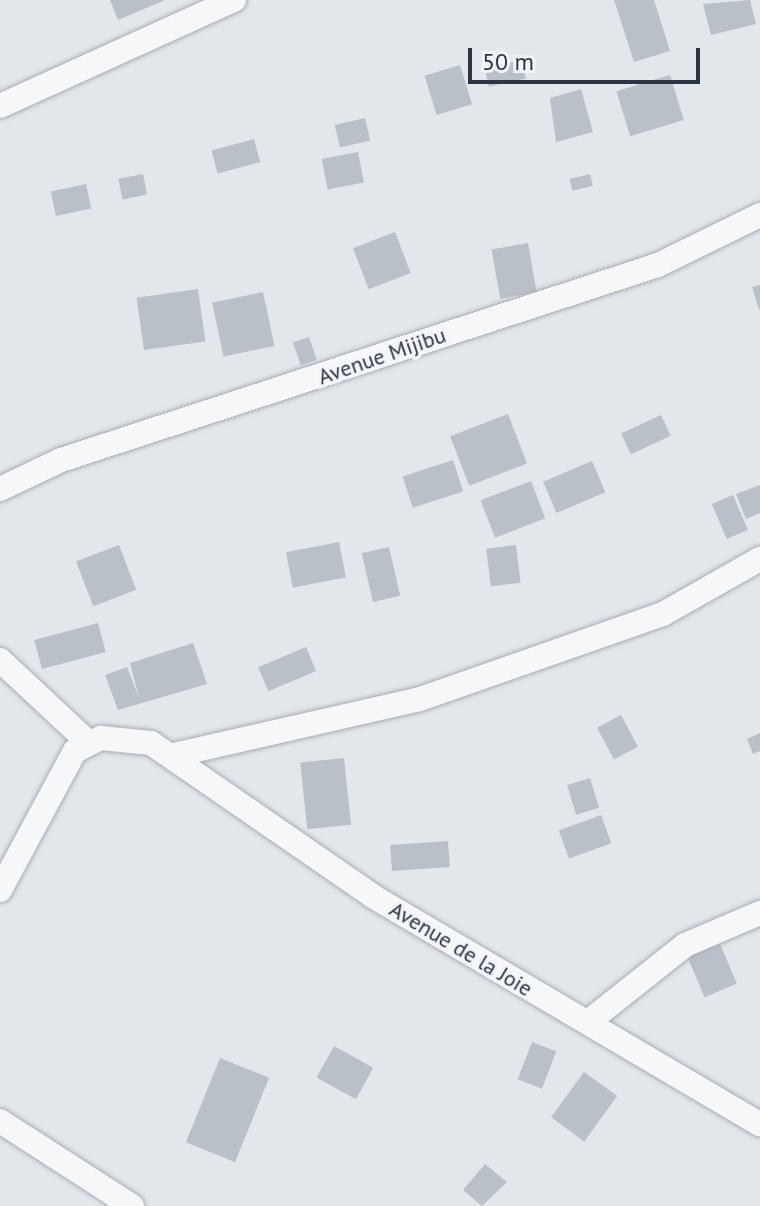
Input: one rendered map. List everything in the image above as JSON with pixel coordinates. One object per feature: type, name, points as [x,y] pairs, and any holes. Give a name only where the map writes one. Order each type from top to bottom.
[{"type":"street","points":[[0,106],[234,0]]},
{"type":"street","name":"Avenue Mijibu","points":[[0,489],[61,460],[658,265],[760,215]]},
{"type":"street","points":[[174,755],[420,699],[663,614],[760,559]]},
{"type":"street","points":[[0,660],[87,741],[10,837],[0,890]]},
{"type":"street","name":"Avenue de la Joie","points":[[87,741],[131,738],[174,755],[374,897],[760,1124]]},
{"type":"street","points":[[588,1022],[685,945],[760,913]]},
{"type":"street","points":[[0,1121],[132,1206]]},
{"type":"building","points":[[110,0],[165,0],[118,20]]},
{"type":"building","points":[[614,0],[654,0],[670,51],[634,62]]},
{"type":"building","points":[[750,0],[756,24],[711,35],[703,4]]},
{"type":"building","points":[[522,60],[526,79],[489,86],[485,68]]},
{"type":"building","points":[[460,65],[472,104],[437,115],[425,76]]},
{"type":"building","points":[[670,75],[684,120],[630,136],[616,91]]},
{"type":"building","points":[[581,89],[593,132],[556,142],[550,98]]},
{"type":"building","points":[[365,118],[370,140],[340,147],[335,125]]},
{"type":"building","points":[[254,139],[260,162],[218,174],[211,150]]},
{"type":"building","points":[[358,152],[364,182],[328,189],[322,159]]},
{"type":"building","points":[[143,174],[147,195],[122,199],[118,179]]},
{"type":"building","points":[[590,174],[593,186],[573,191],[570,179]]},
{"type":"building","points":[[86,184],[91,208],[56,216],[51,191]]},
{"type":"building","points":[[395,232],[411,273],[369,289],[353,248]]},
{"type":"building","points":[[528,243],[537,292],[500,299],[492,249]]},
{"type":"building","points":[[760,285],[760,309],[759,310],[752,287]]},
{"type":"building","points":[[198,289],[205,341],[144,350],[137,298]]},
{"type":"building","points":[[263,292],[274,346],[224,357],[212,303]]},
{"type":"building","points":[[309,337],[317,360],[301,365],[293,343]]},
{"type":"building","points":[[508,414],[527,463],[469,486],[450,436]]},
{"type":"building","points":[[661,415],[671,436],[631,454],[621,434]]},
{"type":"building","points":[[453,460],[463,491],[413,508],[403,476]]},
{"type":"building","points":[[592,461],[605,492],[556,513],[543,482]]},
{"type":"building","points":[[531,481],[545,518],[495,538],[481,500]]},
{"type":"building","points":[[760,485],[760,513],[746,519],[736,494]]},
{"type":"building","points":[[733,495],[748,530],[727,539],[712,504]]},
{"type":"building","points":[[339,542],[346,577],[293,588],[286,552]]},
{"type":"building","points":[[119,545],[136,590],[93,606],[76,561]]},
{"type":"building","points":[[516,545],[521,583],[491,586],[486,549]]},
{"type":"building","points":[[389,547],[400,596],[373,602],[362,553]]},
{"type":"building","points":[[98,623],[106,652],[42,669],[34,640]]},
{"type":"building","points":[[193,643],[207,684],[118,710],[105,675],[127,667],[139,698],[130,663]]},
{"type":"building","points":[[306,647],[316,671],[268,691],[258,667]]},
{"type":"building","points":[[621,715],[638,747],[614,759],[597,728]]},
{"type":"building","points":[[760,733],[760,751],[753,754],[747,739]]},
{"type":"building","points":[[344,758],[351,825],[307,829],[300,763]]},
{"type":"building","points":[[590,778],[599,808],[576,815],[567,785]]},
{"type":"building","points":[[601,815],[611,843],[569,859],[559,830]]},
{"type":"building","points":[[448,841],[450,867],[392,871],[390,845]]},
{"type":"building","points":[[720,944],[737,984],[705,997],[688,958]]},
{"type":"building","points":[[532,1042],[556,1051],[542,1089],[518,1079]]},
{"type":"building","points":[[334,1046],[373,1068],[356,1099],[317,1077]]},
{"type":"building","points":[[220,1058],[269,1078],[235,1162],[186,1142]]},
{"type":"building","points":[[584,1072],[617,1096],[584,1141],[551,1117]]},
{"type":"building","points":[[485,1164],[507,1182],[482,1206],[463,1190]]}]
